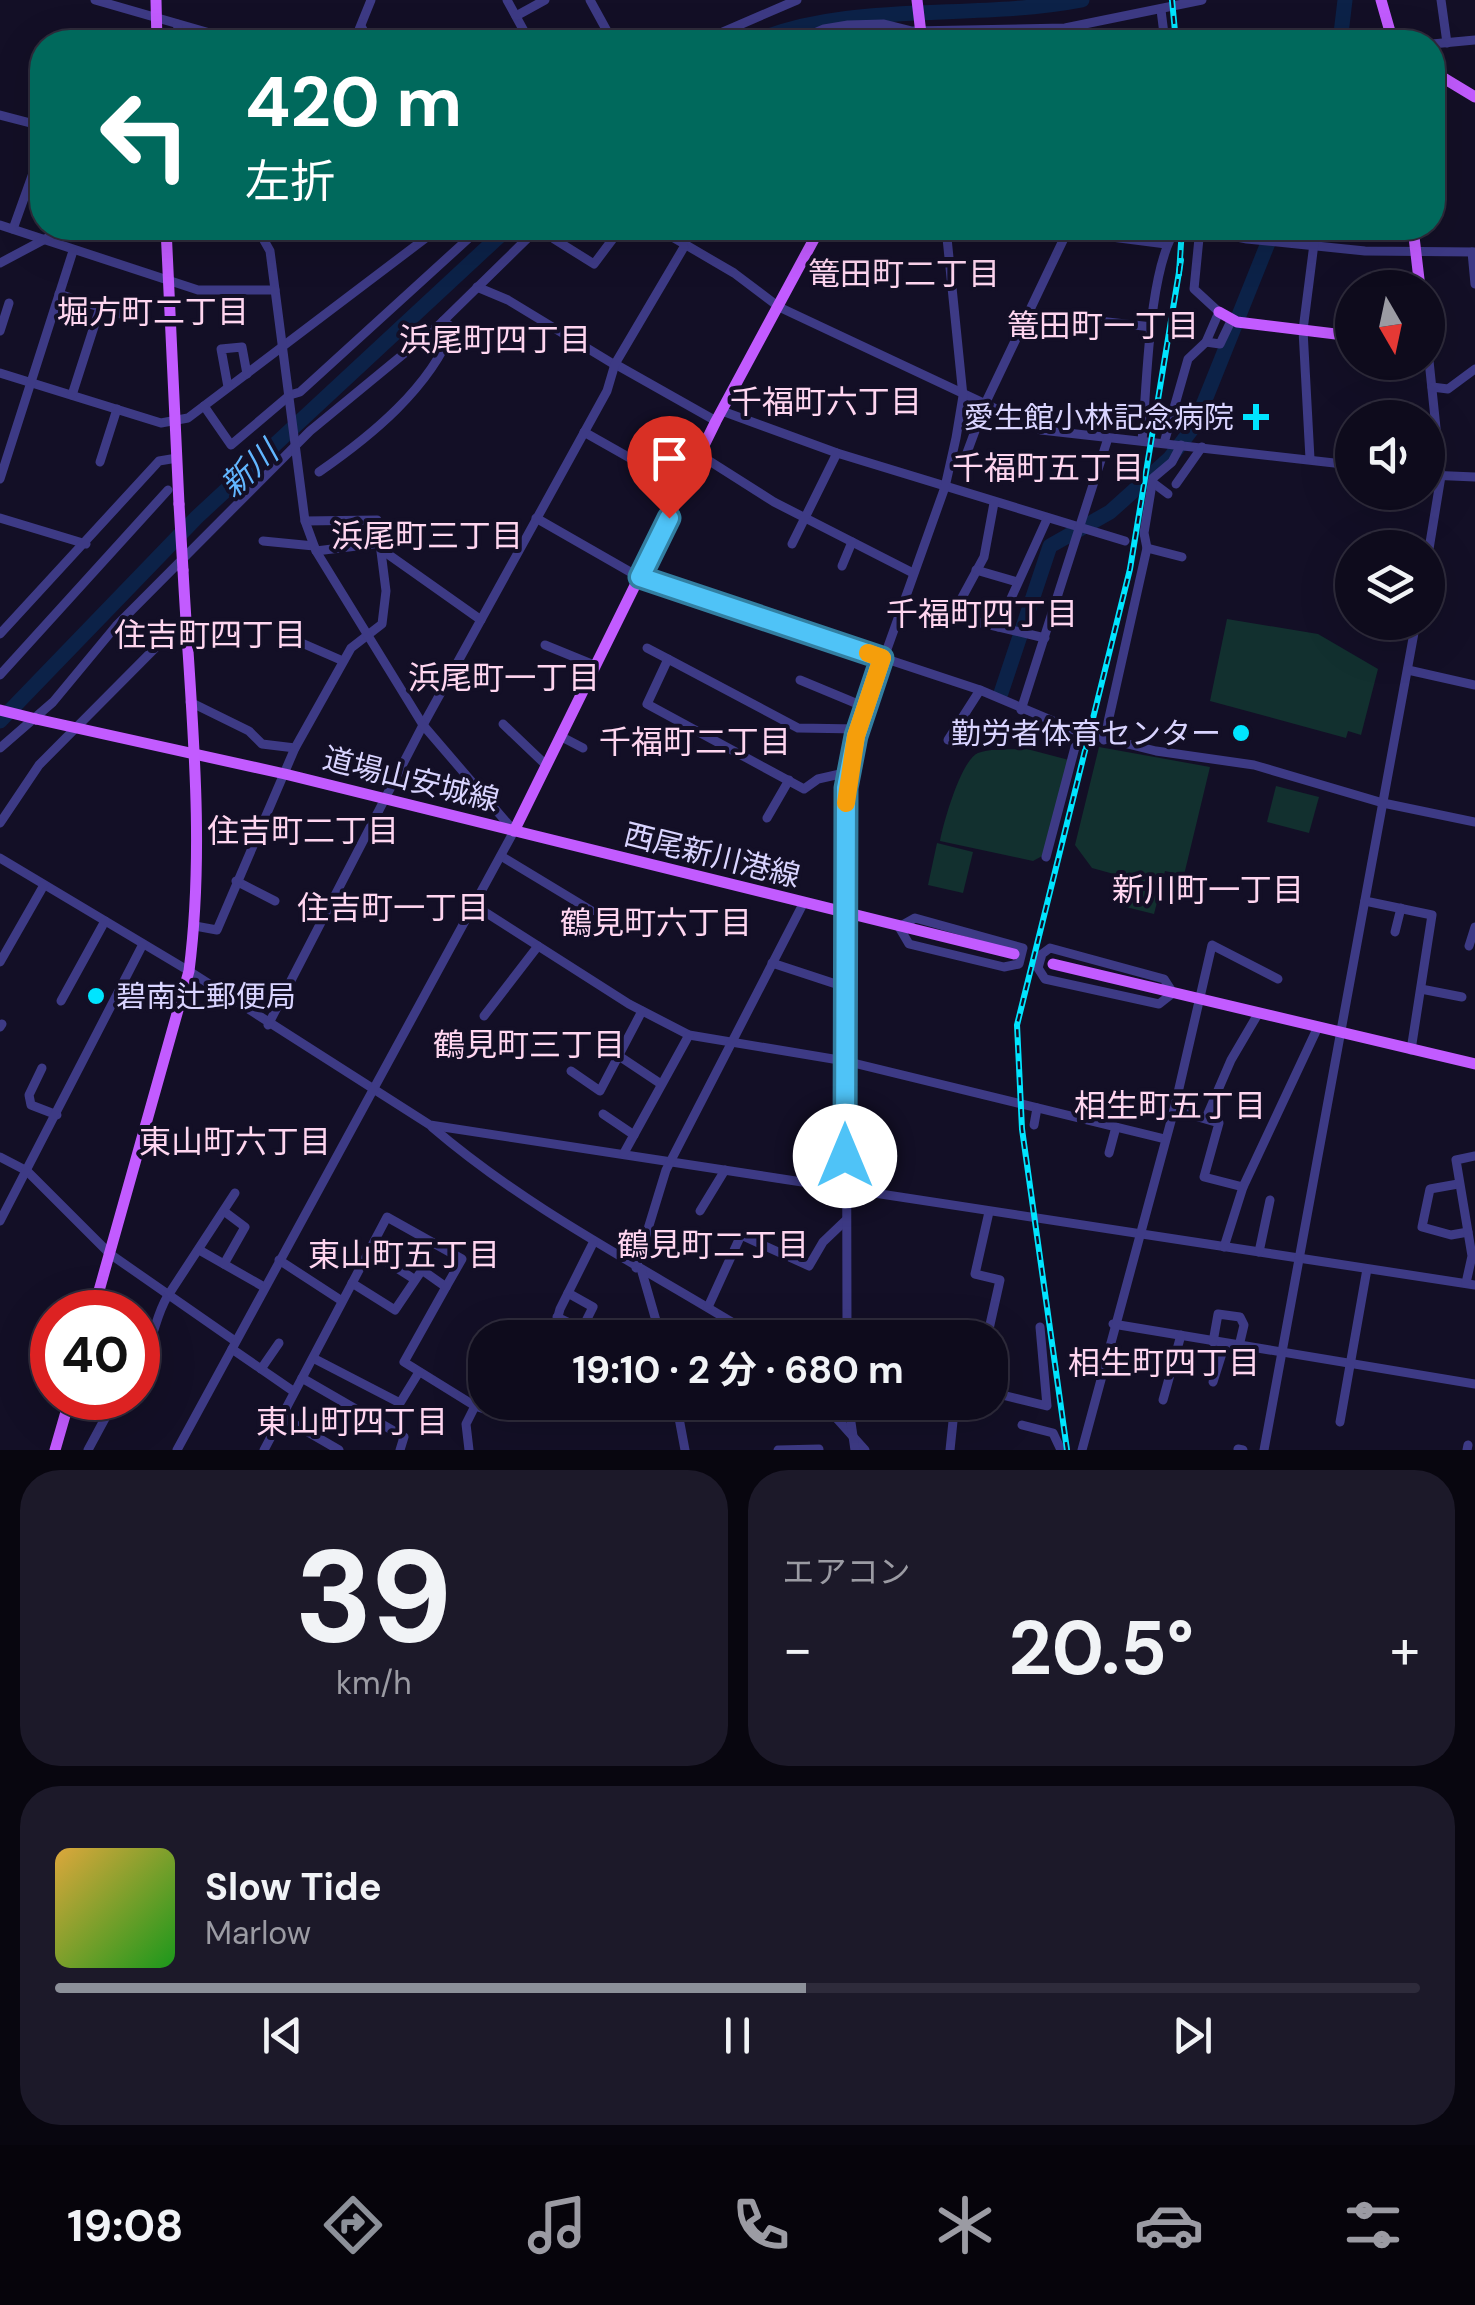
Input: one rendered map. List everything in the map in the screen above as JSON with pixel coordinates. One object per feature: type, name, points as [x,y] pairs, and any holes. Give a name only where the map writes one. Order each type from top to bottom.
[{"type":"main road","points":[[156,0],[156,30]]},
{"type":"main road","points":[[916,0],[921,30]]},
{"type":"main road","points":[[1382,0],[1390,30]]},
{"type":"main road","points":[[1445,80],[1475,98]]},
{"type":"main road","points":[[99,1290],[189,971],[195,926],[198,862],[167,240]]},
{"type":"main road","name":"道場山安城線","points":[[192,755],[514,831],[719,416],[814,240]]},
{"type":"main road","points":[[1414,240],[1418,270]]},
{"type":"main road","points":[[1219,312],[1231,321],[1335,334]]},
{"type":"main road","points":[[0,710],[192,755]]},
{"type":"main road","name":"西尾新川港線","points":[[514,831],[1014,954]]},
{"type":"main road","points":[[1053,964],[1475,1064]]},
{"type":"main road","points":[[55,1450],[64,1420]]},
{"type":"street","points":[[95,0],[198,30]]},
{"type":"street","points":[[362,28],[371,0]]},
{"type":"street","points":[[508,0],[523,30]]},
{"type":"street","points":[[516,16],[545,0]]},
{"type":"street","points":[[590,0],[607,30]]},
{"type":"street","points":[[728,30],[797,0]]},
{"type":"street","points":[[993,30],[1065,28],[1202,0]]},
{"type":"street","points":[[1441,0],[1448,43]]},
{"type":"street","points":[[1161,10],[1164,30]]},
{"type":"street","points":[[177,24],[179,30]]},
{"type":"street","points":[[822,30],[848,25],[900,30]]},
{"type":"street","points":[[1445,43],[1475,40]]},
{"type":"street","points":[[0,115],[30,123]]},
{"type":"street","points":[[13,229],[30,176]]},
{"type":"street","points":[[0,225],[30,234]]},
{"type":"street","points":[[0,263],[42,240]]},
{"type":"street","points":[[46,240],[198,290],[276,290]]},
{"type":"street","points":[[177,1450],[514,831],[423,725],[315,548],[305,521],[285,346],[270,251],[264,240]]},
{"type":"street","points":[[0,373],[160,423],[188,418],[423,240]]},
{"type":"street","points":[[204,406],[231,445],[300,392],[467,240]]},
{"type":"street","points":[[0,748],[53,702],[116,626],[294,444],[443,321],[526,240]]},
{"type":"street","points":[[556,240],[594,264],[612,240]]},
{"type":"street","points":[[674,240],[734,274],[779,307],[1041,430],[1335,463]]},
{"type":"street","points":[[847,1320],[849,772],[858,729],[945,487],[963,396],[947,240]]},
{"type":"street","points":[[965,458],[985,404],[1063,240]]},
{"type":"street","points":[[1133,240],[1166,244]]},
{"type":"street","points":[[1142,442],[1152,327],[1168,240]]},
{"type":"street","points":[[1164,443],[1188,359],[1206,342],[1219,312],[1194,290],[1196,240]]},
{"type":"street","points":[[1256,240],[1474,252],[1475,284]]},
{"type":"street","points":[[1310,459],[1303,330],[1314,240]]},
{"type":"street","points":[[268,1025],[423,725],[608,391],[615,364],[684,247]]},
{"type":"street","points":[[0,478],[4,451],[31,383],[73,251]]},
{"type":"street","points":[[477,287],[508,300],[615,364],[719,416],[1079,530],[1126,541]]},
{"type":"street","points":[[59,294],[130,317]]},
{"type":"street","points":[[0,331],[10,303]]},
{"type":"street","points":[[72,395],[100,308]]},
{"type":"street","points":[[1026,320],[1072,318],[1152,327]]},
{"type":"street","points":[[319,472],[373,430],[435,366],[453,328],[443,321]]},
{"type":"street","points":[[1206,342],[1220,344],[1231,321]]},
{"type":"street","points":[[228,387],[221,349],[242,346],[246,374]]},
{"type":"street","points":[[1432,387],[1448,388],[1475,368]]},
{"type":"street","points":[[1431,380],[1433,400]]},
{"type":"street","points":[[100,462],[117,410]]},
{"type":"street","points":[[584,432],[683,488]]},
{"type":"street","points":[[1021,710],[1108,438]]},
{"type":"street","points":[[1104,740],[1147,548],[1144,532],[1152,482],[1182,445]]},
{"type":"street","points":[[1176,484],[1202,447]]},
{"type":"street","points":[[792,544],[837,452]]},
{"type":"street","points":[[700,455],[804,518],[913,572]]},
{"type":"street","points":[[0,634],[160,461],[177,458]]},
{"type":"street","points":[[1445,476],[1475,476]]},
{"type":"street","points":[[1152,482],[1168,494]]},
{"type":"street","points":[[0,675],[168,490]]},
{"type":"street","points":[[994,503],[984,557],[952,616],[1045,638]]},
{"type":"street","points":[[0,518],[86,544]]},
{"type":"street","points":[[536,518],[640,577],[980,690],[1078,732],[1104,740],[1254,764],[1383,804],[1475,822]]},
{"type":"street","points":[[998,627],[1047,519]]},
{"type":"street","points":[[195,926],[217,930],[295,748],[354,644],[382,624],[386,590],[377,520],[305,521]]},
{"type":"street","points":[[263,541],[315,548],[382,547],[481,620]]},
{"type":"street","points":[[842,566],[852,542]]},
{"type":"street","points":[[1147,548],[1182,557]]},
{"type":"street","points":[[976,570],[1017,582]]},
{"type":"street","points":[[0,614],[13,617]]},
{"type":"street","points":[[0,823],[39,766],[186,618]]},
{"type":"street","points":[[288,636],[343,661]]},
{"type":"street","points":[[1264,1450],[1413,640]]},
{"type":"street","points":[[545,644],[594,666]]},
{"type":"street","points":[[647,648],[798,728],[858,729]]},
{"type":"street","points":[[668,659],[647,704],[804,789],[818,779],[849,772]]},
{"type":"street","points":[[909,683],[916,669]]},
{"type":"street","points":[[1408,670],[1475,685]]},
{"type":"street","points":[[800,680],[866,708]]},
{"type":"street","points":[[948,740],[980,690]]},
{"type":"street","points":[[190,702],[248,731],[262,744],[295,748]]},
{"type":"street","points":[[503,724],[546,765]]},
{"type":"street","points":[[1046,857],[1078,732]]},
{"type":"street","points":[[560,736],[583,748]]},
{"type":"street","points":[[767,818],[789,780]]},
{"type":"street","points":[[501,856],[592,911]]},
{"type":"street","points":[[0,858],[189,971],[372,1092],[430,1125],[464,1154],[593,1243],[729,1320]]},
{"type":"street","points":[[236,881],[275,902]]},
{"type":"street","points":[[0,962],[44,884]]},
{"type":"street","points":[[1364,901],[1432,915],[1411,1050]]},
{"type":"street","points":[[655,1320],[639,1270],[673,1159],[802,904]]},
{"type":"street","points":[[474,905],[642,1011],[689,1035],[845,1061],[1165,1138]]},
{"type":"street","points":[[1394,932],[1401,908]]},
{"type":"street","points":[[915,918],[996,938],[1022,948],[1019,964],[1004,967],[909,944],[898,927],[915,918]]},
{"type":"street","points":[[62,1001],[105,921]]},
{"type":"street","points":[[1470,946],[1475,926]]},
{"type":"street","points":[[0,1221],[143,944]]},
{"type":"street","points":[[1082,1450],[1174,1110],[1212,945],[1278,979]]},
{"type":"street","points":[[484,1016],[538,946]]},
{"type":"street","points":[[1050,948],[1164,979],[1173,993],[1158,1004],[1045,978],[1038,968],[1042,954],[1050,948]]},
{"type":"street","points":[[772,964],[846,988]]},
{"type":"street","points":[[1421,989],[1462,997]]},
{"type":"street","points":[[571,1072],[600,1091],[642,1011]]},
{"type":"street","points":[[1206,1118],[1231,1060],[1258,1014]]},
{"type":"street","points":[[1224,1247],[1243,1187],[1317,1029]]},
{"type":"street","points":[[624,1153],[689,1035]]},
{"type":"street","points":[[619,1056],[661,1084]]},
{"type":"street","points":[[42,1068],[29,1095],[31,1104],[58,1115]]},
{"type":"street","points":[[1034,1125],[1037,1108]]},
{"type":"street","points":[[1174,1110],[1219,1123],[1204,1177],[1243,1187]]},
{"type":"street","points":[[603,1114],[634,1136]]},
{"type":"street","points":[[430,1125],[673,1159],[989,1212],[1471,1284],[1472,1256],[1456,1160],[1475,1156]]},
{"type":"street","points":[[1109,1153],[1116,1127]]},
{"type":"street","points":[[0,1157],[28,1171],[110,1254],[293,1392]]},
{"type":"street","points":[[700,1211],[725,1170]]},
{"type":"street","points":[[1458,1184],[1430,1189],[1422,1227],[1451,1234],[1468,1232]]},
{"type":"street","points":[[160,1310],[235,1193]]},
{"type":"street","points":[[1260,1252],[1270,1200]]},
{"type":"street","points":[[224,1264],[245,1227],[225,1212]]},
{"type":"street","points":[[989,1212],[976,1274],[1000,1280],[991,1320]]},
{"type":"street","points":[[278,1450],[266,1447],[390,1217],[462,1258],[404,1362],[468,1402]]},
{"type":"street","points":[[708,1307],[741,1235],[809,1266],[822,1242],[846,1220]]},
{"type":"street","points":[[556,1320],[593,1243]]},
{"type":"street","points":[[201,1251],[264,1287]]},
{"type":"street","points":[[370,1251],[414,1279]]},
{"type":"street","points":[[279,1260],[342,1301]]},
{"type":"street","points":[[1340,1422],[1367,1269]]},
{"type":"street","points":[[352,1284],[395,1310],[422,1270],[446,1287]]},
{"type":"street","points":[[557,1316],[582,1329],[594,1307],[568,1293]]},
{"type":"street","points":[[1213,1342],[1218,1314],[1240,1317],[1244,1325],[1240,1346]]},
{"type":"street","points":[[1113,1324],[1475,1384]]},
{"type":"street","points":[[1008,1396],[1048,1404],[1040,1327]]},
{"type":"street","points":[[1163,1400],[1181,1336]]},
{"type":"street","points":[[261,1369],[279,1343]]},
{"type":"street","points":[[1213,1382],[1225,1344]]},
{"type":"street","points":[[1071,1355],[1103,1362]]},
{"type":"street","points":[[314,1358],[400,1403],[419,1372]]},
{"type":"street","points":[[302,1378],[404,1437],[400,1450]]},
{"type":"street","points":[[282,1418],[340,1450]]},
{"type":"street","points":[[88,1450],[104,1420]]},
{"type":"street","points":[[468,1420],[469,1450]]},
{"type":"street","points":[[679,1420],[685,1450]]},
{"type":"street","points":[[841,1420],[865,1450]]},
{"type":"street","points":[[849,1420],[855,1450]]},
{"type":"street","points":[[950,1450],[953,1420]]},
{"type":"street","points":[[1022,1425],[1053,1433],[1061,1450]]},
{"type":"street","points":[[778,1450],[819,1449]]},
{"type":"green space","points":[[1227,619],[1318,634],[1378,669],[1361,735],[1348,731],[1346,738],[1210,701]]},
{"type":"green space","points":[[1099,747],[1210,767],[1184,875],[1165,871],[1154,914],[1114,904],[1121,876],[1092,868],[1075,845]]},
{"type":"green space","points":[[1027,749],[1069,760],[1044,855],[1033,861],[940,841],[954,793],[972,758],[989,750]]},
{"type":"green space","points":[[1276,786],[1319,797],[1309,833],[1267,822]]},
{"type":"green space","points":[[937,843],[973,852],[963,893],[928,885]]},
{"type":"waterway","points":[[787,30],[871,16],[999,10],[1082,0]]},
{"type":"waterway","points":[[1341,30],[1345,0]]},
{"type":"waterway","name":"新川","points":[[0,721],[197,517],[495,240]]},
{"type":"waterway","points":[[1001,693],[1050,546],[1110,512],[1170,458],[1195,425],[1269,240]]},
{"type":"railway","points":[[1172,0],[1175,30]]},
{"type":"railway","points":[[1179,274],[1181,240]]},
{"type":"railway","points":[[1067,1450],[1022,1129],[1017,1025],[1130,569],[1181,260]]},
{"type":"slow traffic","points":[[846,803],[856,736],[882,658],[868,653]]},
{"type":"place","name":"愛生館小林記念病院","points":[[1256,417]]},
{"type":"place","name":"勤労者体育センター","points":[[1241,733]]},
{"type":"place","name":"碧南辻郵便局","points":[[96,996]]},
{"type":"district","name":"篭田町二丁目","points":[[904,274]]},
{"type":"district","name":"堀方町二丁目","points":[[153,312]]},
{"type":"district","name":"篭田町一丁目","points":[[1103,326]]},
{"type":"district","name":"浜尾町四丁目","points":[[495,340]]},
{"type":"district","name":"千福町六丁目","points":[[826,402]]},
{"type":"district","name":"千福町五丁目","points":[[1048,468]]},
{"type":"district","name":"浜尾町三丁目","points":[[427,536]]},
{"type":"district","name":"千福町四丁目","points":[[982,614]]},
{"type":"district","name":"住吉町四丁目","points":[[210,635]]},
{"type":"district","name":"浜尾町一丁目","points":[[504,678]]},
{"type":"district","name":"千福町二丁目","points":[[695,742]]},
{"type":"district","name":"住吉町二丁目","points":[[303,831]]},
{"type":"district","name":"新川町一丁目","points":[[1208,890]]},
{"type":"district","name":"住吉町一丁目","points":[[393,908]]},
{"type":"district","name":"鶴見町六丁目","points":[[656,923]]},
{"type":"district","name":"鶴見町三丁目","points":[[529,1045]]},
{"type":"district","name":"相生町五丁目","points":[[1170,1106]]},
{"type":"district","name":"東山町六丁目","points":[[235,1142]]},
{"type":"district","name":"鶴見町二丁目","points":[[713,1245]]},
{"type":"district","name":"東山町五丁目","points":[[404,1255]]},
{"type":"district","name":"相生町四丁目","points":[[1164,1363]]},
{"type":"district","name":"東山町四丁目","points":[[352,1422]]},
{"type":"route","points":[[669,518],[640,577],[882,658],[856,736],[846,788],[845,1156]]}]
